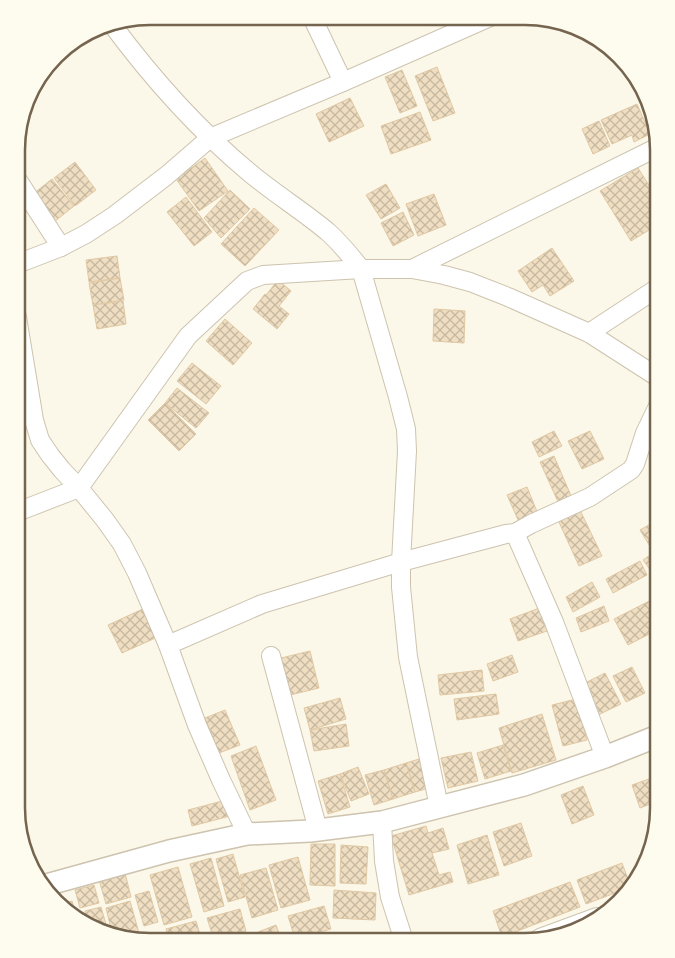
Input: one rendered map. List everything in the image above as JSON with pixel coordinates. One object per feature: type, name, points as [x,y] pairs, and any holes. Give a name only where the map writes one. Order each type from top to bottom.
[{"type":"street","points":[[316,25],[343,82]]},
{"type":"street","points":[[25,261],[61,248],[86,234],[130,204],[210,138],[472,25]]},
{"type":"street","points":[[117,30],[165,90],[210,138],[250,173],[329,233],[348,252],[361,269],[406,429],[407,471],[401,562],[408,657],[439,807]]},
{"type":"street","points":[[412,269],[650,151]]},
{"type":"street","points":[[25,192],[61,248]]},
{"type":"street","points":[[25,509],[79,488],[188,336],[247,281],[263,275],[361,269],[412,269],[444,275],[470,282],[589,333],[650,372]]},
{"type":"street","points":[[589,333],[650,292]]},
{"type":"street","points":[[25,365],[34,420],[40,440],[56,463],[79,488],[122,544],[137,573],[168,644],[197,725],[220,780],[247,834]]},
{"type":"street","points":[[168,644],[262,604],[401,562],[515,533],[590,497],[631,470],[650,423]]},
{"type":"street","points":[[515,533],[554,622],[605,756]]},
{"type":"street","points":[[271,656],[318,830]]},
{"type":"street","points":[[51,884],[169,851],[247,834],[318,830],[382,822],[524,785],[650,739]]},
{"type":"street","points":[[382,822],[384,862],[390,897],[401,933]]},
{"type":"building","points":[[437,67],[455,113],[433,121],[415,76]]},
{"type":"building","points":[[402,70],[417,106],[400,113],[385,77]]},
{"type":"building","points":[[350,98],[364,126],[329,142],[316,114]]},
{"type":"building","points":[[637,104],[649,134],[634,142],[632,135],[612,144],[601,120]]},
{"type":"building","points":[[420,112],[431,140],[391,154],[381,126]]},
{"type":"building","points":[[599,121],[610,146],[593,154],[582,129]]},
{"type":"building","points":[[205,158],[228,191],[199,211],[176,179]]},
{"type":"building","points":[[75,162],[96,190],[75,206],[54,178]]},
{"type":"building","points":[[638,168],[650,187],[650,229],[631,241],[600,191]]},
{"type":"building","points":[[52,179],[74,206],[54,222],[33,194]]},
{"type":"building","points":[[386,184],[400,208],[381,219],[366,195]]},
{"type":"building","points":[[230,190],[250,209],[221,238],[204,218]]},
{"type":"building","points":[[434,194],[446,225],[418,236],[406,204]]},
{"type":"building","points":[[186,197],[212,232],[194,246],[167,212]]},
{"type":"building","points":[[254,208],[279,230],[245,266],[221,244]]},
{"type":"building","points":[[403,212],[414,235],[393,246],[381,223]]},
{"type":"building","points":[[552,248],[574,281],[550,296],[543,285],[532,292],[518,271]]},
{"type":"building","points":[[117,256],[120,278],[89,282],[86,260]]},
{"type":"building","points":[[120,278],[124,300],[93,305],[89,283]]},
{"type":"building","points":[[278,280],[291,291],[279,306],[289,314],[277,329],[253,309]]},
{"type":"building","points":[[123,301],[126,324],[97,329],[93,305]]},
{"type":"building","points":[[434,309],[465,311],[464,343],[433,341]]},
{"type":"building","points":[[225,319],[252,343],[233,365],[206,341]]},
{"type":"building","points":[[192,363],[221,386],[206,404],[177,381]]},
{"type":"building","points":[[177,388],[209,413],[196,428],[165,403]]},
{"type":"building","points":[[165,403],[196,434],[179,451],[148,420]]},
{"type":"building","points":[[554,431],[562,446],[539,457],[532,442]]},
{"type":"building","points":[[590,431],[604,459],[582,469],[568,441]]},
{"type":"building","points":[[554,456],[572,498],[559,504],[540,462]]},
{"type":"building","points":[[527,487],[538,514],[519,522],[507,495]]},
{"type":"building","points":[[580,510],[602,556],[579,566],[558,520]]},
{"type":"building","points":[[650,524],[650,546],[640,530]]},
{"type":"building","points":[[650,555],[650,570],[643,560]]},
{"type":"building","points":[[640,561],[647,575],[613,593],[606,579]]},
{"type":"building","points":[[592,582],[600,597],[573,612],[566,597]]},
{"type":"building","points":[[650,601],[650,634],[628,645],[614,619]]},
{"type":"building","points":[[604,606],[609,621],[581,632],[576,618]]},
{"type":"building","points":[[147,607],[160,636],[122,653],[108,625]]},
{"type":"building","points":[[542,607],[550,630],[518,641],[510,619]]},
{"type":"building","points":[[310,651],[319,688],[290,695],[281,658]]},
{"type":"building","points":[[512,655],[518,672],[493,681],[487,664]]},
{"type":"building","points":[[632,667],[645,693],[626,702],[613,676]]},
{"type":"building","points":[[482,670],[484,691],[440,695],[438,675]]},
{"type":"building","points":[[605,673],[621,704],[598,715],[583,684]]},
{"type":"building","points":[[496,694],[499,714],[457,720],[454,699]]},
{"type":"building","points":[[340,698],[346,719],[310,730],[304,708]]},
{"type":"building","points":[[576,699],[587,740],[563,746],[552,705]]},
{"type":"building","points":[[225,710],[240,745],[219,753],[205,718]]},
{"type":"building","points":[[542,714],[556,760],[512,773],[499,728]]},
{"type":"building","points":[[346,724],[349,746],[314,751],[310,730]]},
{"type":"building","points":[[503,745],[511,771],[485,779],[477,753]]},
{"type":"building","points":[[256,746],[276,800],[250,810],[231,756]]},
{"type":"building","points":[[471,752],[478,781],[448,788],[441,758]]},
{"type":"building","points":[[419,759],[429,788],[415,792],[406,763]]},
{"type":"building","points":[[406,763],[415,792],[393,799],[384,770]]},
{"type":"building","points":[[358,767],[369,794],[351,801],[340,774]]},
{"type":"building","points":[[384,770],[393,799],[374,805],[365,775]]},
{"type":"building","points":[[340,774],[350,807],[328,814],[318,781]]},
{"type":"building","points":[[650,779],[650,804],[640,808],[632,785]]},
{"type":"building","points":[[583,786],[594,815],[572,824],[561,795]]},
{"type":"building","points":[[226,800],[230,816],[192,826],[188,810]]},
{"type":"building","points":[[521,823],[532,856],[504,866],[493,832]]},
{"type":"building","points":[[426,826],[428,833],[443,828],[449,849],[432,853],[439,875],[450,872],[453,882],[409,895],[391,836]]},
{"type":"building","points":[[487,835],[499,875],[468,884],[457,845]]},
{"type":"building","points":[[311,844],[335,844],[335,886],[310,885]]},
{"type":"building","points":[[341,845],[368,847],[366,884],[340,883]]},
{"type":"building","points":[[233,854],[245,897],[228,902],[216,859]]},
{"type":"building","points":[[298,857],[310,900],[281,908],[269,865]]},
{"type":"building","points":[[211,858],[224,906],[204,912],[190,864]]},
{"type":"building","points":[[622,863],[628,879],[617,892],[586,904],[577,880]]},
{"type":"building","points":[[178,867],[192,917],[164,925],[150,875]]},
{"type":"building","points":[[266,868],[278,910],[252,918],[240,875]]},
{"type":"building","points":[[125,873],[131,897],[106,904],[99,880]]},
{"type":"building","points":[[570,882],[580,907],[512,933],[501,933],[493,911]]},
{"type":"building","points":[[94,885],[99,903],[80,908],[75,890]]},
{"type":"building","points":[[334,890],[376,893],[375,920],[333,918]]},
{"type":"building","points":[[149,891],[158,922],[144,926],[135,895]]},
{"type":"building","points":[[130,901],[139,932],[110,926],[106,908]]},
{"type":"building","points":[[324,906],[331,929],[317,933],[293,933],[288,916]]},
{"type":"building","points":[[101,907],[106,924],[86,915],[85,911]]},
{"type":"building","points":[[240,909],[246,931],[239,933],[212,933],[207,918]]},
{"type":"building","points":[[196,921],[200,933],[167,933],[166,929]]},
{"type":"building","points":[[276,925],[279,933],[258,933]]}]
